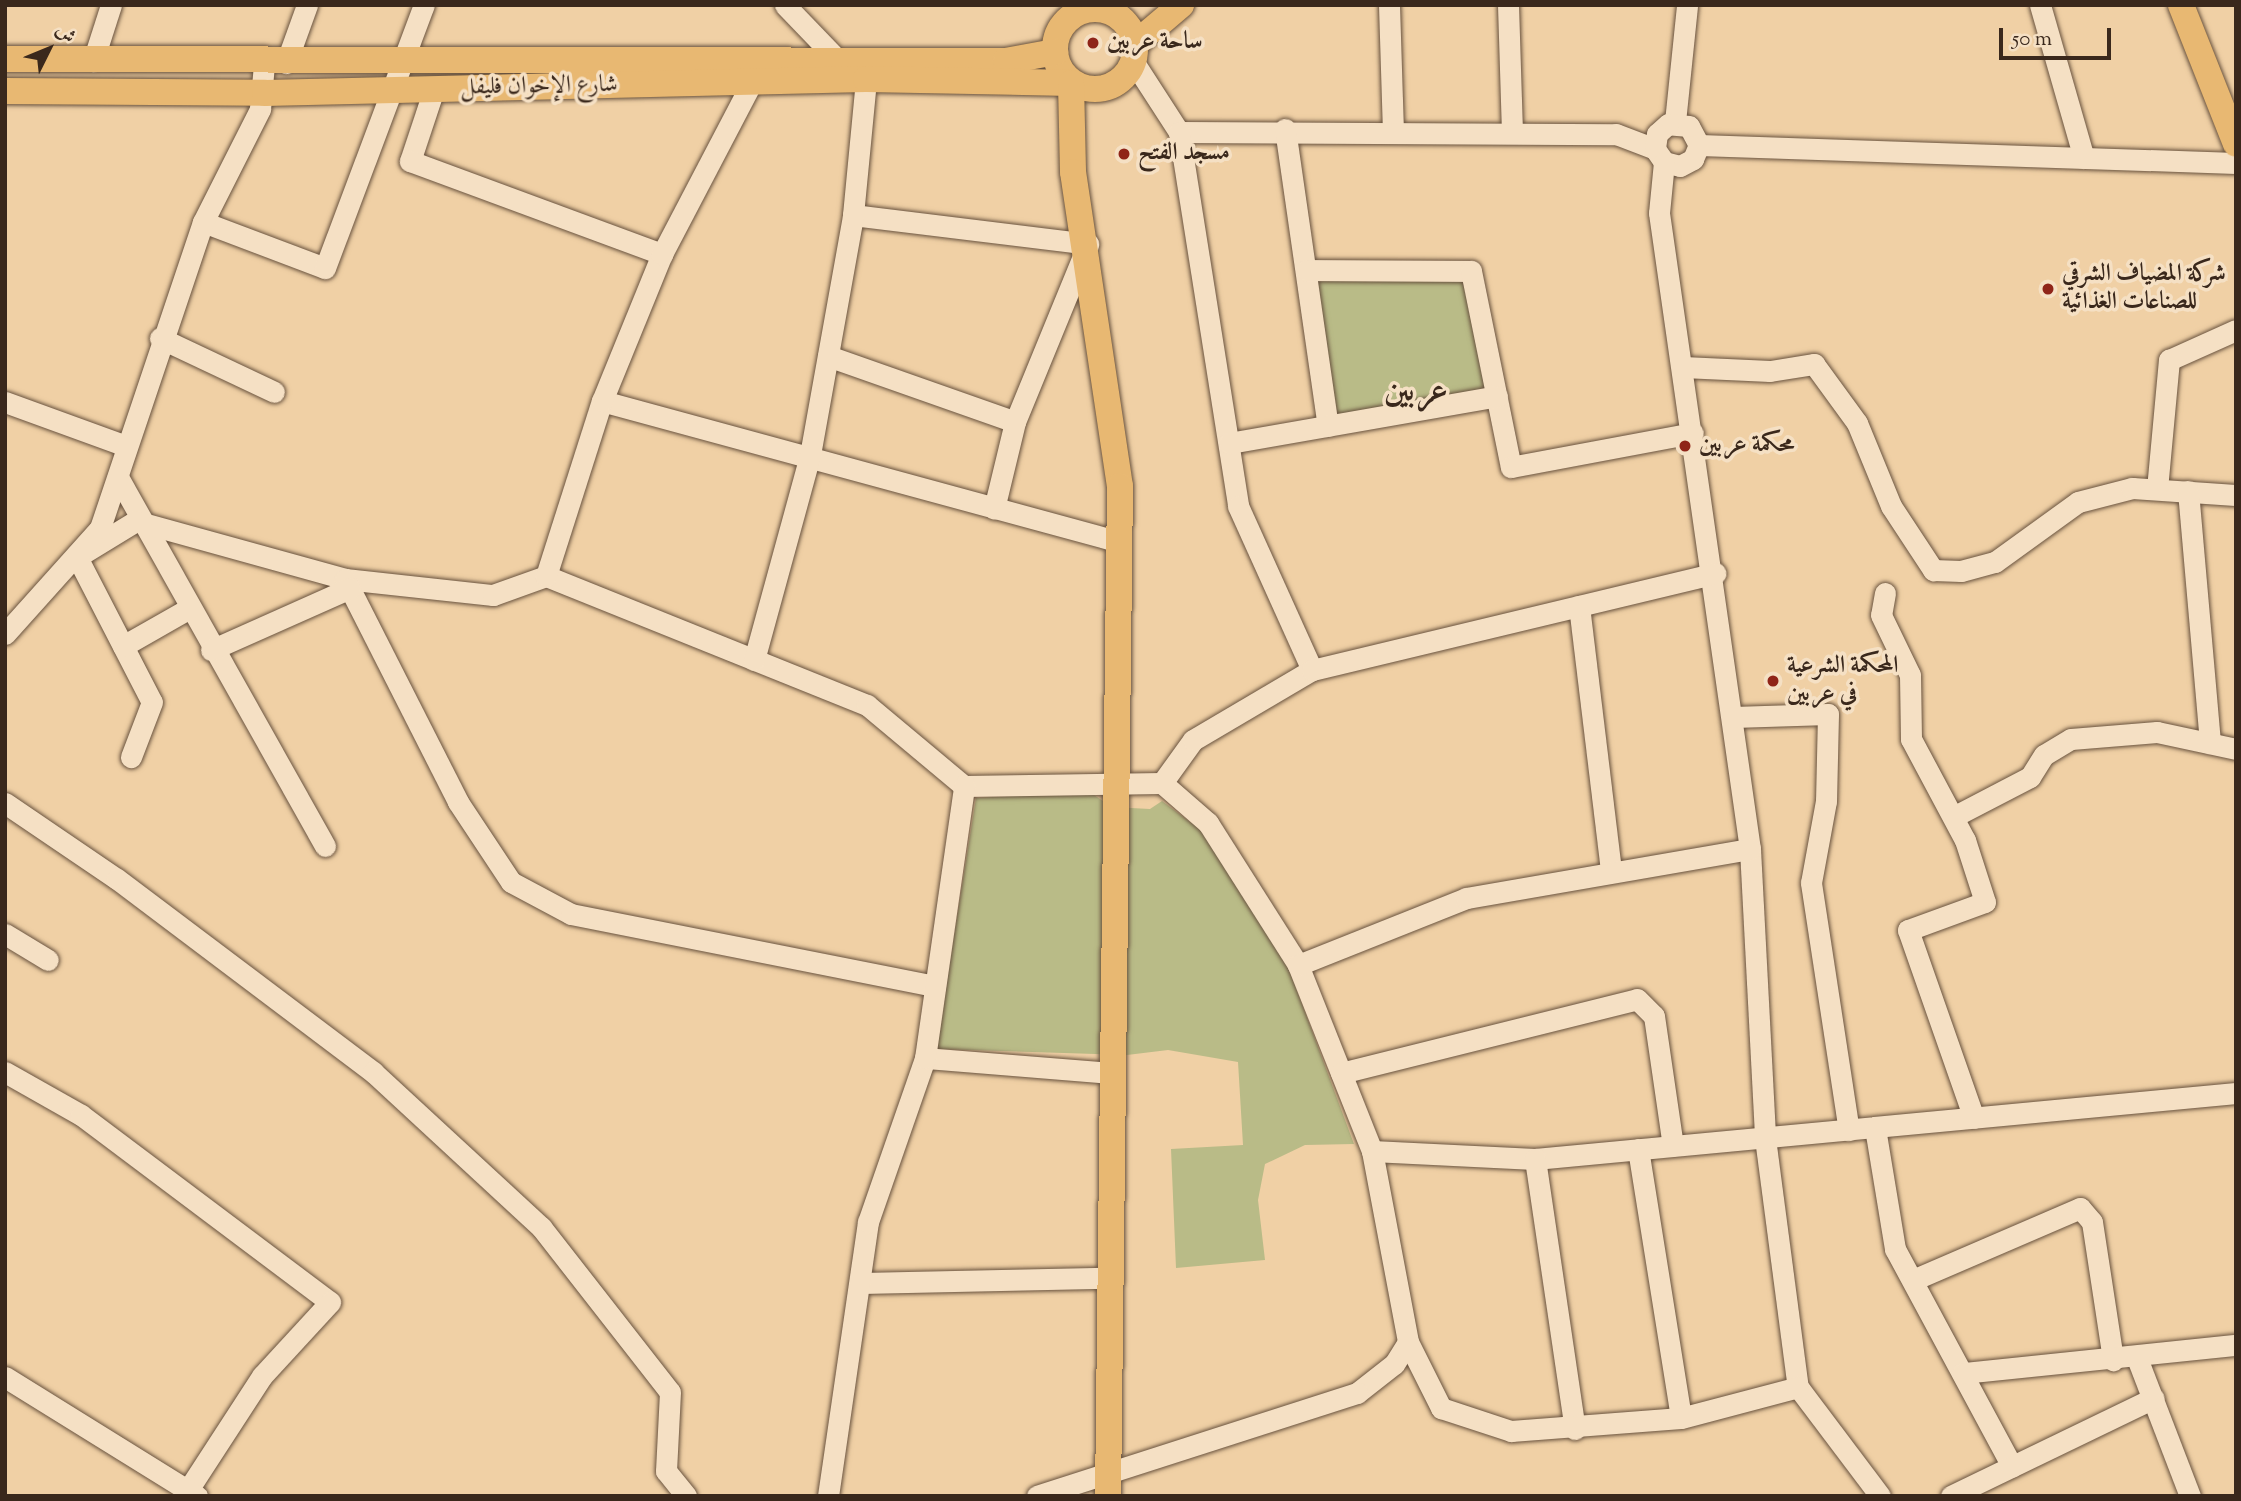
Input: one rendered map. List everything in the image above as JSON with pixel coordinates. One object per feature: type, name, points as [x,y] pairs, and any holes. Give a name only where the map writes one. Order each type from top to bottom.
[{"type":"main road","points":[[1058,5],[1056,44],[1072,83],[1073,172],[1088,244],[1120,486],[1118,783],[1107,1278],[1108,1485]]},
{"type":"main road","points":[[1072,83],[1113,84],[1133,53],[1181,5]]},
{"type":"main road","points":[[2181,5],[2236,144]]},
{"type":"main road","points":[[1056,44],[1077,13],[1116,8],[1133,53]]},
{"type":"main road","name":"شارع الإخوان فليفل","points":[[5,59],[275,63],[405,59],[835,57],[1006,61],[1056,44]]},
{"type":"main road","name":"شارع الإخوان فليفل","points":[[5,91],[265,93],[866,79],[1072,83]]},
{"type":"street","points":[[93,61],[111,5]]},
{"type":"street","points":[[5,634],[77,557],[100,528],[160,338],[203,222],[265,93],[275,63],[307,5]]},
{"type":"street","points":[[203,222],[325,268],[388,90],[405,59],[424,5]]},
{"type":"street","points":[[785,5],[835,57]]},
{"type":"street","points":[[1389,5],[1393,130]]},
{"type":"street","points":[[1508,5],[1512,132]]},
{"type":"street","points":[[1675,122],[1687,5]]},
{"type":"street","points":[[2040,5],[2084,158]]},
{"type":"street","points":[[1133,53],[1179,132],[1238,506],[1312,670]]},
{"type":"street","points":[[754,660],[810,455],[853,215],[866,79]]},
{"type":"street","points":[[546,576],[602,401],[662,254],[752,82]]},
{"type":"street","points":[[434,89],[410,162],[662,254]]},
{"type":"street","points":[[1699,145],[1689,126],[1675,122],[1657,134],[1659,213],[1715,573],[1750,849],[1765,1138],[1798,1387],[1880,1496]]},
{"type":"street","points":[[1179,132],[1285,128],[1616,134],[1659,155],[1687,164],[1699,145]]},
{"type":"street","points":[[1285,128],[1328,426]]},
{"type":"street","points":[[1699,145],[2236,163]]},
{"type":"street","points":[[853,215],[1088,244],[1015,422],[994,509]]},
{"type":"street","points":[[1307,270],[1471,271],[1511,467],[1693,433]]},
{"type":"street","points":[[2157,489],[2169,360],[2236,330]]},
{"type":"street","points":[[160,338],[274,392]]},
{"type":"street","points":[[828,356],[1015,422]]},
{"type":"street","points":[[1683,368],[1770,371],[1814,364],[1857,423],[1891,506],[1933,570],[1961,571],[1995,562],[2078,502],[2132,488],[2236,495]]},
{"type":"street","points":[[1229,443],[1497,396]]},
{"type":"street","points":[[602,401],[810,455],[994,509],[1120,542]]},
{"type":"street","points":[[5,402],[126,446]]},
{"type":"street","points":[[118,477],[211,650],[325,846]]},
{"type":"street","points":[[2188,491],[2210,743]]},
{"type":"street","points":[[77,557],[123,526],[144,524],[348,583],[494,595],[546,576],[867,705],[964,786],[1162,783],[1208,823],[1298,965],[1373,1151],[1408,1342],[1441,1408],[1511,1431],[1575,1429],[1681,1418],[1798,1387]]},
{"type":"street","points":[[77,557],[152,702],[131,757]]},
{"type":"street","points":[[1162,783],[1193,740],[1312,670],[1715,573]]},
{"type":"street","points":[[211,650],[348,583]]},
{"type":"street","points":[[348,583],[458,802],[510,881],[571,914],[935,986]]},
{"type":"street","points":[[1885,593],[1881,615],[1910,674],[1912,739],[1952,817],[1985,902],[1908,930],[1974,1118]]},
{"type":"street","points":[[1578,606],[1611,870]]},
{"type":"street","points":[[123,646],[190,608]]},
{"type":"street","points":[[1733,717],[1828,713],[1826,801],[1811,883],[1849,1130]]},
{"type":"street","points":[[1952,817],[2030,777],[2044,755],[2071,739],[2157,732],[2236,749]]},
{"type":"street","points":[[828,1496],[868,1222],[925,1058],[964,786]]},
{"type":"street","points":[[5,803],[117,879],[373,1072],[541,1227],[670,1392],[666,1471],[686,1496]]},
{"type":"street","points":[[1298,965],[1466,898],[1611,870],[1750,849]]},
{"type":"street","points":[[5,934],[48,961]]},
{"type":"street","points":[[1341,1073],[1637,999],[1654,1016],[1673,1146]]},
{"type":"street","points":[[925,1058],[1110,1073]]},
{"type":"street","points":[[5,1072],[81,1115],[330,1302],[262,1376],[192,1493],[5,1377]]},
{"type":"street","points":[[1373,1151],[1535,1159],[2236,1093]]},
{"type":"street","points":[[1875,1128],[1895,1249],[2012,1466]]},
{"type":"street","points":[[1638,1149],[1681,1418]]},
{"type":"street","points":[[1535,1159],[1575,1429]]},
{"type":"street","points":[[1913,1280],[2080,1208],[2092,1222],[2113,1360]]},
{"type":"street","points":[[860,1283],[1107,1278]]},
{"type":"street","points":[[1037,1496],[1108,1485],[1357,1393],[1394,1364],[1408,1342]]},
{"type":"street","points":[[1963,1373],[2137,1358],[2236,1345]]},
{"type":"street","points":[[2137,1358],[2190,1496]]},
{"type":"street","points":[[1951,1496],[2154,1398]]},
{"type":"green space","points":[[1467,276],[1490,391],[1334,418],[1314,278]]},
{"type":"green space","points":[[1088,791],[1112,807],[1150,809],[1162,801],[1202,831],[1289,969],[1354,1144],[1305,1145],[1265,1164],[1258,1200],[1265,1260],[1176,1268],[1171,1149],[1243,1145],[1238,1062],[1168,1050],[1127,1055],[936,1049],[976,798]]},
{"type":"place","name":"ساحة عربين","points":[[1093,43]]},
{"type":"place","name":"مسجد الفتح","points":[[1124,154]]},
{"type":"place","name":"شركة المضياف الشرقي للصناعات الغذائية","points":[[2048,289]]},
{"type":"place","name":"محكمة عربين","points":[[1685,446]]},
{"type":"place","name":"المحكمة الشرعية في عربين","points":[[1773,681]]},
{"type":"district","name":"عربين","points":[[1416,392]]}]
